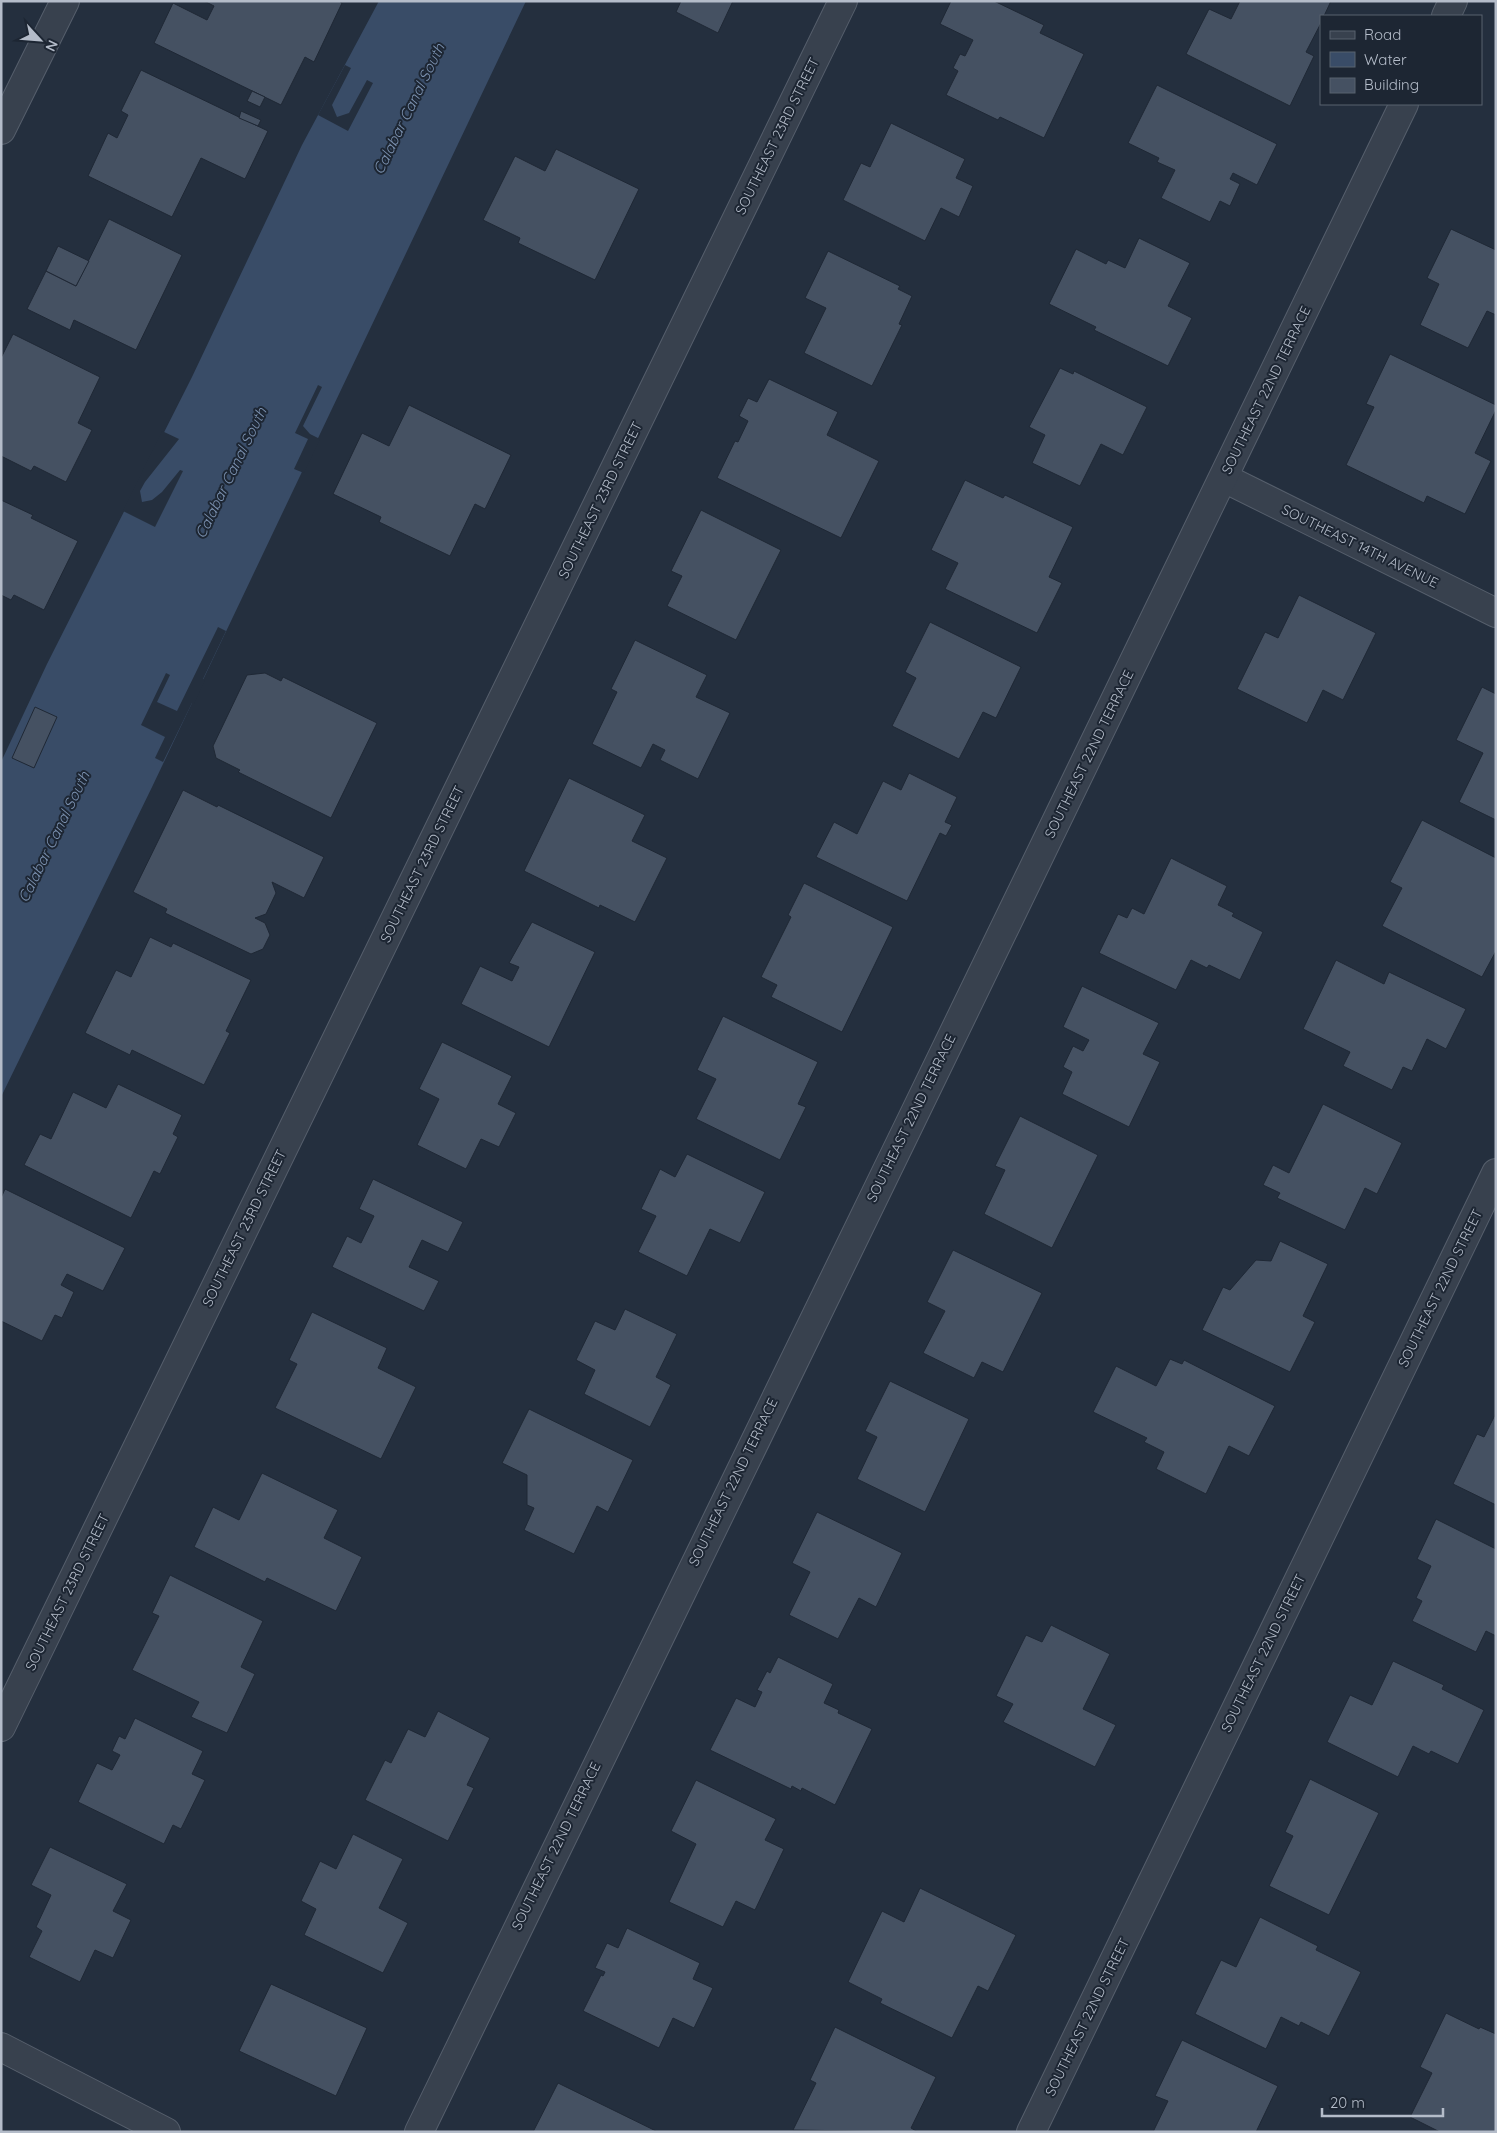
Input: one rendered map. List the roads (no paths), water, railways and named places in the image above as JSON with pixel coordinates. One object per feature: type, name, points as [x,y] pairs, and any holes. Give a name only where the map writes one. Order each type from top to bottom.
[{"type":"street","points":[[1,130],[65,1]]},
{"type":"street","name":"SOUTHEAST 23RD STREET","points":[[1,1727],[843,1]]},
{"type":"street","points":[[1446,15],[1453,1]]},
{"type":"street","name":"SOUTHEAST 22ND TERRACE","points":[[419,2132],[1404,105]]},
{"type":"street","name":"SOUTHEAST 14TH AVENUE","points":[[1224,478],[1496,613]]},
{"type":"street","name":"SOUTHEAST 22ND STREET","points":[[1031,2132],[1496,1173]]},
{"type":"street","points":[[1,2047],[166,2132]]},
{"type":"water","name":"Calabar Canal South","points":[[379,1],[526,1],[153,785],[1,1097],[1,762],[47,664],[192,377],[302,145]]}]
